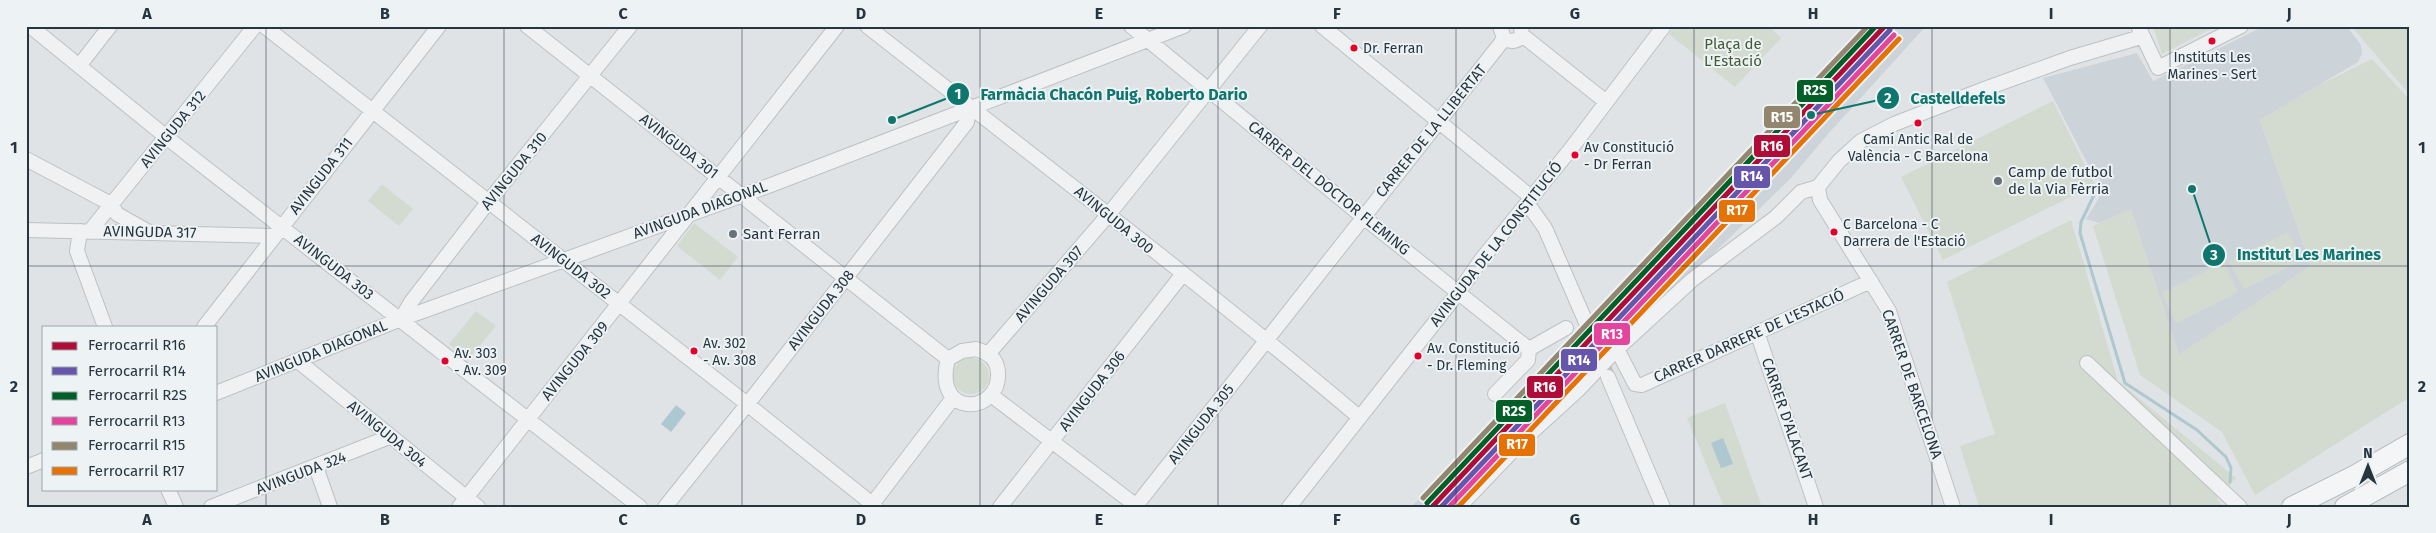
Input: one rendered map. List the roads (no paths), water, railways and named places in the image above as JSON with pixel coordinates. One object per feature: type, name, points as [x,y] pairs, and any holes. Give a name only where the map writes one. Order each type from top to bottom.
[{"type":"highway","points":[[2356,475],[2410,436]]},
{"type":"highway","points":[[2292,507],[2356,475],[2410,444]]},
{"type":"highway","points":[[2344,507],[2410,472]]},
{"type":"street","name":"AVINGUDA 303","points":[[30,26],[277,231],[401,319],[528,421],[640,507]]},
{"type":"street","points":[[79,66],[110,26]]},
{"type":"street","name":"AVINGUDA 312","points":[[85,231],[111,204],[255,26]]},
{"type":"street","name":"AVINGUDA 302","points":[[264,26],[748,404],[872,506]]},
{"type":"street","name":"AVINGUDA 311","points":[[205,326],[277,231],[439,26]]},
{"type":"street","name":"AVINGUDA 301","points":[[527,26],[847,277],[948,360]]},
{"type":"street","name":"AVINGUDA 310","points":[[401,319],[411,302],[489,200],[591,77],[630,26]]},
{"type":"street","name":"AVINGUDA 309","points":[[462,502],[692,213],[718,177],[837,26]]},
{"type":"street","name":"AVINGUDA 300","points":[[867,26],[969,108],[1109,214],[1359,417]]},
{"type":"street","name":"CARRER DEL DOCTOR FLEMING","points":[[1131,26],[1146,41],[1209,89],[1362,216],[1529,348]]},
{"type":"street","name":"AVINGUDA DIAGONAL","points":[[218,393],[401,319],[742,196],[1184,26]]},
{"type":"street","name":"AVINGUDA 307","points":[[989,353],[1109,214],[1260,26]]},
{"type":"street","points":[[1322,26],[1439,121],[1529,200],[1545,228],[1588,327]]},
{"type":"street","name":"AVINGUDA DE LA CONSTITUCIÓ","points":[[1289,507],[1458,293],[1481,260],[1570,150],[1605,101],[1664,26]]},
{"type":"street","points":[[1459,507],[1523,440],[1692,280],[1776,217],[1801,192],[1822,182],[1861,141],[1894,124],[2140,31],[2158,68],[2241,26]]},
{"type":"street","points":[[1502,33],[1511,42],[1520,39],[1522,31],[1605,101]]},
{"type":"street","name":"CARRER DE LA LLIBERTAT","points":[[1266,341],[1362,216],[1439,121],[1502,33]]},
{"type":"street","name":"AVINGUDA 308","points":[[665,507],[748,404],[967,122],[969,108]]},
{"type":"street","points":[[26,159],[111,204],[117,214],[149,232]]},
{"type":"street","name":"CARRER DE BARCELONA","points":[[1822,182],[1820,200],[1889,311],[1953,507]]},
{"type":"street","name":"AVINGUDA 317","points":[[26,230],[149,232],[277,231]]},
{"type":"street","points":[[85,231],[77,251],[105,326]]},
{"type":"street","name":"AVINGUDA 306","points":[[1000,507],[1182,275]]},
{"type":"street","name":"CARRER DARRERE DE L'ESTACIÓ","points":[[1617,349],[1635,384],[1642,385],[1871,281]]},
{"type":"street","points":[[1495,394],[1528,360],[1529,348],[1566,328]]},
{"type":"street","name":"CARRER D'ALACANT","points":[[1757,332],[1816,507]]},
{"type":"street","name":"AVINGUDA 305","points":[[1136,506],[1266,341]]},
{"type":"street","points":[[976,348],[989,353],[997,364],[998,379],[991,395],[975,404],[962,403],[953,398],[944,384],[944,374],[948,360],[962,351],[976,348]]},
{"type":"street","name":"AVINGUDA 304","points":[[298,361],[389,437],[462,502],[478,507]]},
{"type":"street","points":[[2088,363],[2240,507]]},
{"type":"street","points":[[1608,377],[1663,507]]},
{"type":"street","points":[[991,395],[1136,506]]},
{"type":"street","points":[[872,506],[953,398]]},
{"type":"street","name":"AVINGUDA 324","points":[[212,507],[389,437]]},
{"type":"street","points":[[26,467],[42,461]]},
{"type":"street","points":[[316,467],[330,507]]},
{"type":"street","points":[[168,490],[176,507]]},
{"type":"water","points":[[676,405],[686,413],[671,432],[661,424]]},
{"type":"water","points":[[1723,438],[1733,464],[1721,468],[1711,443]]},
{"type":"waterway","points":[[2094,195],[2081,222],[2080,233],[2125,383],[2197,430],[2226,457],[2231,468],[2230,482]]},
{"type":"tunnel","points":[[1588,327],[1607,374]]},
{"type":"rail line","name":"R15","points":[[1423,498],[1868,26]]},
{"type":"rail line","name":"R2S","points":[[1427,503],[1876,26]]},
{"type":"rail line","name":"R16","points":[[1432,507],[1885,26]]},
{"type":"rail line","name":"R14","points":[[1441,507],[1890,30]]},
{"type":"rail line","name":"R13","points":[[1449,507],[1894,35]]},
{"type":"rail line","name":"R17","points":[[1458,507],[1899,39]]},
{"type":"place","name":"Instituts Les Marines - Sert","points":[[2212,41]]},
{"type":"place","name":"Dr. Ferran","points":[[1354,48]]},
{"type":"place","name":"Castelldefels","points":[[1811,115]]},
{"type":"place","name":"Farmàcia Chacón Puig, Roberto Dario","points":[[892,120]]},
{"type":"place","name":"Camí Antic Ral de València - C Barcelona","points":[[1918,123]]},
{"type":"place","name":"Av Constitució - Dr Ferran","points":[[1575,155]]},
{"type":"place","name":"Camp de futbol de la Via Fèrria","points":[[1998,181]]},
{"type":"place","name":"Institut Les Marines","points":[[2192,189]]},
{"type":"place","name":"C Barcelona - C Darrera de l'Estació","points":[[1834,232]]},
{"type":"place","name":"Sant Ferran","points":[[733,234]]},
{"type":"place","name":"Av. 302 - Av. 308","points":[[694,351]]},
{"type":"place","name":"Av. Constitució - Dr. Fleming","points":[[1418,356]]},
{"type":"place","name":"Av. 303 - Av. 309","points":[[445,361]]},
{"type":"park label","name":"Plaça de L'Estació","points":[[1733,52]]}]
